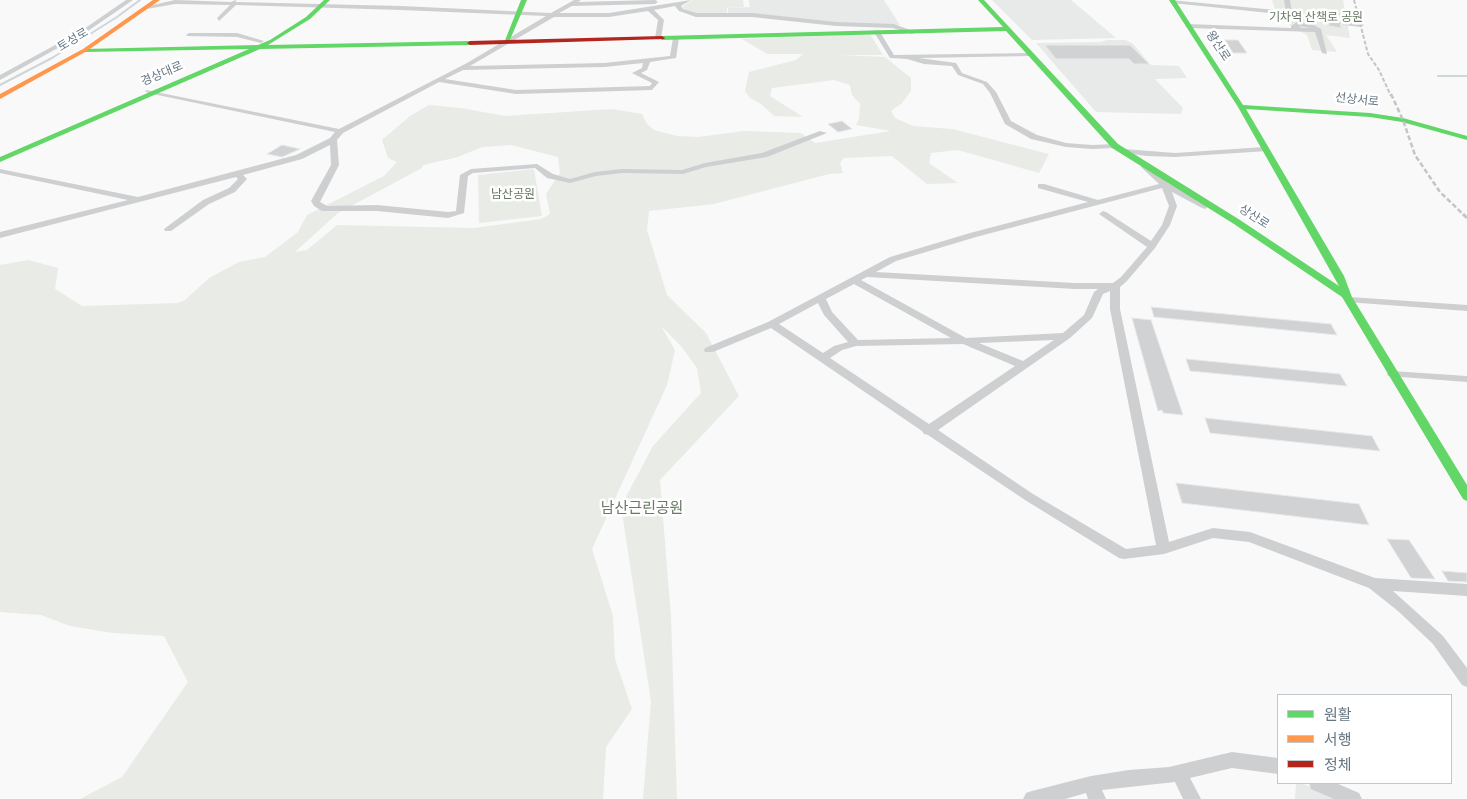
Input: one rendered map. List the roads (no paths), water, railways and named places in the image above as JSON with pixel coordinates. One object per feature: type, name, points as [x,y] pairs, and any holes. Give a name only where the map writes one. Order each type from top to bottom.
[{"type":"street","points":[[0,78],[83,32],[130,0]]},
{"type":"street","name":"토성로","points":[[0,97],[84,50],[157,0]]},
{"type":"street","points":[[506,42],[524,0]]},
{"type":"street","points":[[0,235],[237,174],[299,156],[333,140],[340,131],[461,68],[578,0]]},
{"type":"street","name":"상산로","points":[[981,0],[1120,148],[1237,222],[1346,295],[1467,496]]},
{"type":"street","points":[[1172,0],[1289,13],[1308,25],[1319,29],[1325,53]]},
{"type":"street","name":"왕산로","points":[[1172,0],[1241,107],[1339,276],[1350,300]]},
{"type":"street","points":[[1287,0],[1289,13]]},
{"type":"street","points":[[147,7],[175,1],[320,3],[551,16],[608,15],[686,1]]},
{"type":"street","points":[[571,4],[686,1]]},
{"type":"street","points":[[686,1],[678,6],[682,10],[696,15],[752,15],[836,24],[894,26],[912,32]]},
{"type":"street","points":[[219,19],[234,6],[234,2]]},
{"type":"street","name":"경상대로","points":[[0,160],[254,43],[320,3]]},
{"type":"street","points":[[649,9],[661,20],[658,38]]},
{"type":"street","points":[[1295,18],[1295,27]]},
{"type":"street","points":[[1187,24],[1295,27],[1308,25]]},
{"type":"street","points":[[1345,24],[1360,25]]},
{"type":"street","points":[[1295,27],[1319,33]]},
{"type":"street","points":[[84,50],[233,48],[254,43],[506,42],[1008,29]]},
{"type":"street","points":[[877,32],[892,57],[1030,54]]},
{"type":"street","points":[[192,48],[209,34]]},
{"type":"street","points":[[189,35],[236,34],[254,43]]},
{"type":"street","points":[[461,68],[604,65],[673,58],[676,38]]},
{"type":"street","points":[[909,56],[924,62],[954,64],[960,74],[985,83],[993,92],[1008,122],[1034,137],[1066,145],[1120,148],[1147,154],[1175,155],[1264,149]]},
{"type":"street","points":[[438,80],[516,92],[652,88],[656,82],[635,73],[645,69],[647,60]]},
{"type":"street","points":[[150,92],[340,131]]},
{"type":"street","name":"경상대로","points":[[0,154],[150,92]]},
{"type":"street","name":"선상서로","points":[[1241,107],[1324,110],[1370,115],[1403,120],[1467,138]]},
{"type":"street","points":[[333,140],[334,165],[331,175],[323,185],[315,201],[317,204],[325,209],[376,208],[448,216],[460,213],[464,175],[471,171],[537,166],[550,176],[570,182],[595,174],[622,171],[683,172],[764,155],[823,133]]},
{"type":"street","points":[[1141,162],[1164,185],[1237,222]]},
{"type":"street","points":[[0,171],[137,200]]},
{"type":"street","points":[[168,229],[206,202],[232,190],[243,179],[237,174]]},
{"type":"street","points":[[709,350],[772,324],[893,259],[973,235],[1164,185]]},
{"type":"street","points":[[928,431],[1066,336],[1088,316],[1099,292],[1115,286],[1124,279],[1152,246],[1166,225],[1173,206],[1164,185]]},
{"type":"street","points":[[1041,186],[1096,202]]},
{"type":"street","points":[[1103,214],[1152,246]]},
{"type":"street","points":[[866,274],[1075,286],[1115,286]]},
{"type":"street","points":[[854,280],[965,342],[1023,365]]},
{"type":"street","points":[[1115,286],[1115,309],[1164,548]]},
{"type":"street","points":[[822,298],[828,313],[855,343]]},
{"type":"street","points":[[1350,300],[1467,308]]},
{"type":"street","points":[[772,324],[928,431],[1028,496],[1124,554],[1164,548],[1213,533],[1250,537],[1374,584],[1467,590]]},
{"type":"street","points":[[822,359],[838,348],[855,343],[965,342],[1066,336]]},
{"type":"street","points":[[1392,374],[1467,379]]},
{"type":"street","points":[[1374,584],[1403,607],[1438,640],[1467,680]]},
{"type":"street","points":[[1032,799],[1094,791],[1232,760],[1277,766]]},
{"type":"street","points":[[1179,773],[1192,799]]},
{"type":"street","points":[[1319,784],[1354,799]]},
{"type":"waterway","points":[[0,85],[52,58],[117,17],[140,0]]},
{"type":"waterway","points":[[1438,76],[1467,76]]},
{"type":"railway","points":[[1354,0],[1368,54],[1379,70],[1391,96]]},
{"type":"railway","points":[[1391,94],[1403,120],[1415,155],[1440,192],[1465,216]]},
{"type":"park label","name":"기차역 산책로 공원","points":[[1316,18]]},
{"type":"park label","name":"남산공원","points":[[513,195]]},
{"type":"park label","name":"남산근린공원","points":[[642,509]]}]
